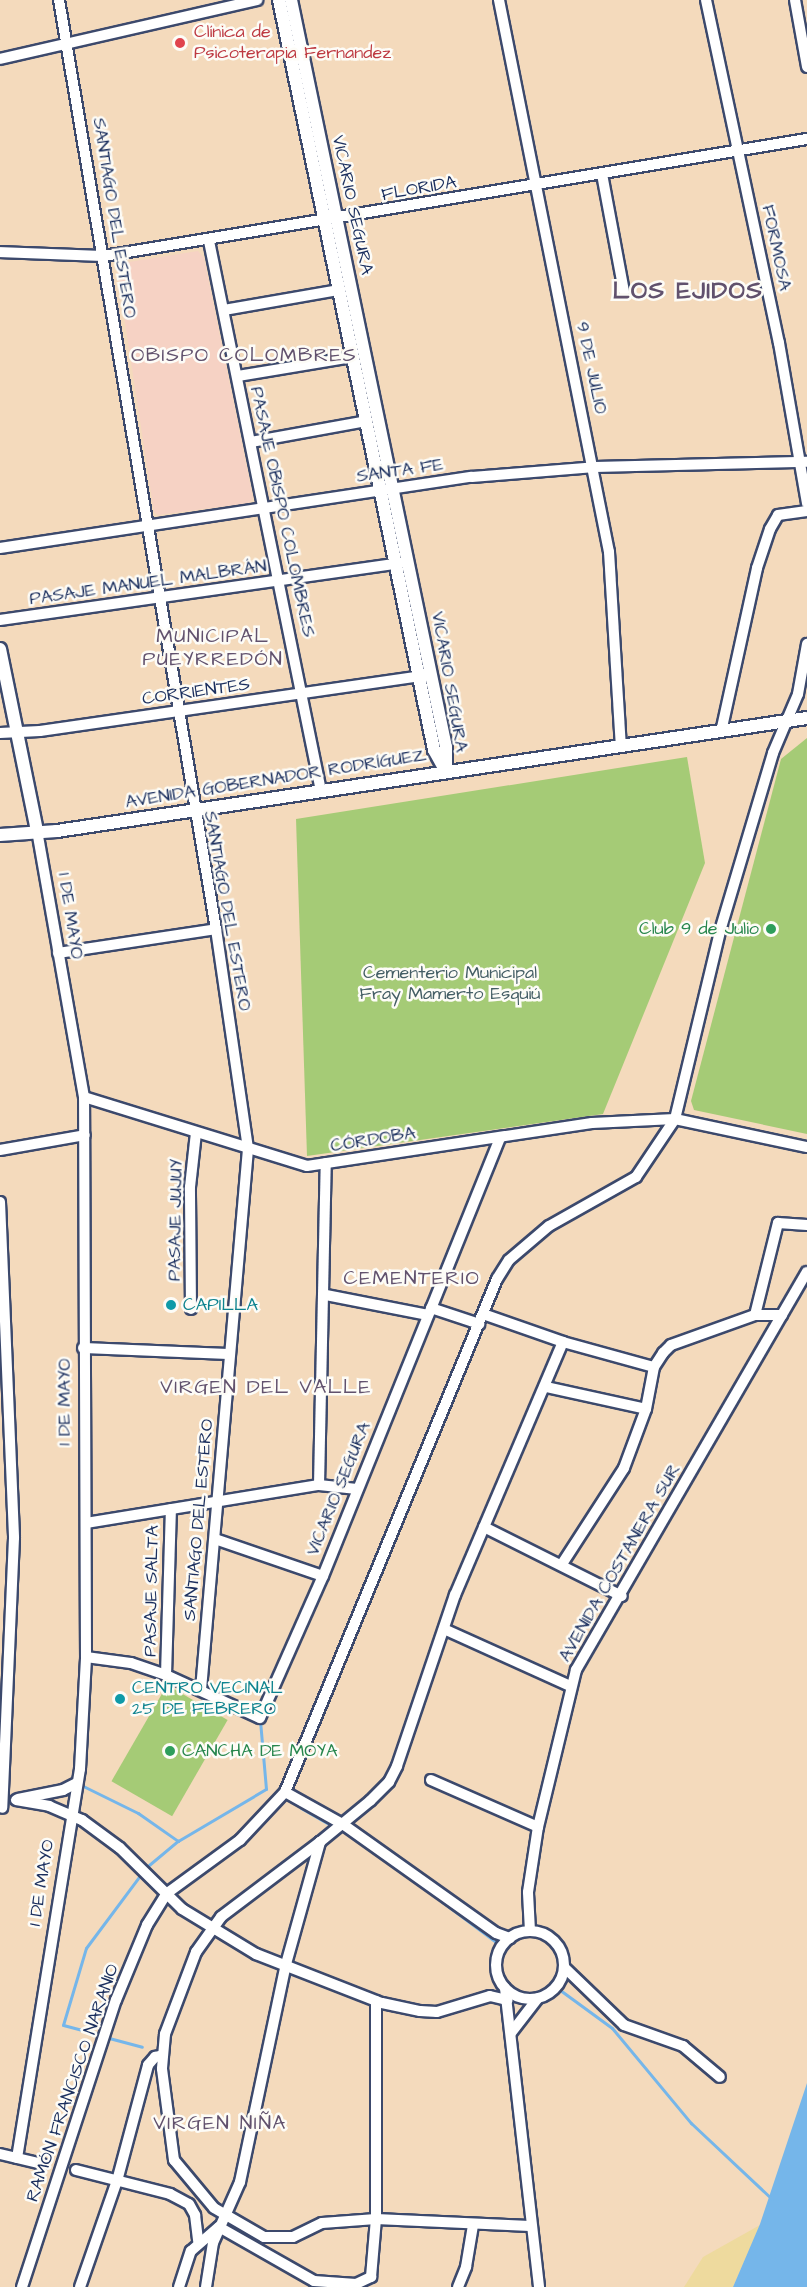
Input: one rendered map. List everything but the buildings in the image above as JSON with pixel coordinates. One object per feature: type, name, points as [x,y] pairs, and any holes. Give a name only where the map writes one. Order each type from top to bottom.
[{"type":"street","name":"SANTIAGO DEL ESTERO","points":[[59,0],[104,256],[176,712],[216,929],[248,1149],[201,1690]]},
{"type":"street","points":[[0,59],[257,0]]},
{"type":"street","name":"VICARIO SEGURA","points":[[279,0],[331,220],[339,290],[366,421],[386,490]]},
{"type":"street","name":"VICARIO SEGURA","points":[[291,0],[331,220],[386,490],[425,676],[446,747],[446,772]]},
{"type":"street","name":"9 DE JULIO","points":[[499,0],[595,467],[612,588],[621,746]]},
{"type":"street","name":"FORMOSA","points":[[706,0],[804,462],[807,504]]},
{"type":"street","points":[[795,0],[807,67]]},
{"type":"street","name":"FLORIDA","points":[[0,252],[104,256],[209,241],[807,139]]},
{"type":"street","points":[[602,174],[624,292]]},
{"type":"street","name":"PASAJE OBISPO COLOMBRES","points":[[209,241],[321,791]]},
{"type":"street","points":[[224,309],[339,290]]},
{"type":"street","points":[[238,376],[353,357]]},
{"type":"street","points":[[251,442],[366,421]]},
{"type":"street","name":"SANTA FE","points":[[0,548],[386,490],[595,467],[804,462]]},
{"type":"street","points":[[721,732],[757,568],[770,529],[778,515],[807,511]]},
{"type":"street","name":"PASAJE MANUEL MALBRÁN","points":[[0,620],[402,563]]},
{"type":"street","points":[[166,1894],[240,1840],[285,1792],[481,1319],[509,1260],[549,1226],[636,1177],[675,1119],[720,931],[773,753],[798,694],[807,644]]},
{"type":"street","name":"1 DE MAYO","points":[[0,649],[81,1062],[85,1135],[83,1348],[86,1657],[77,1783],[17,2158]]},
{"type":"street","name":"CORRIENTES","points":[[0,733],[176,712],[425,676]]},
{"type":"street","name":"AVENIDA GOBERNADOR RODRÍGUEZ","points":[[0,835],[194,810],[807,718]]},
{"type":"street","points":[[58,953],[216,929]]},
{"type":"street","name":"CÓRDOBA","points":[[84,1096],[307,1166],[592,1123],[675,1119],[807,1147]]},
{"type":"street","name":"PASAJE JUJUY","points":[[191,1309],[190,1187],[196,1133]]},
{"type":"street","points":[[0,1150],[85,1135]]},
{"type":"street","name":"VICARIO SEGURA","points":[[201,1690],[260,1718],[323,1576],[500,1137]]},
{"type":"street","points":[[319,1485],[326,1295],[326,1164]]},
{"type":"street","points":[[0,1202],[3,1360],[14,1538],[1,1809]]},
{"type":"street","points":[[755,1315],[778,1222],[807,1225]]},
{"type":"street","name":"AVENIDA COSTANERA SUR","points":[[530,1931],[528,1892],[538,1827],[570,1686],[581,1660],[622,1596],[807,1272]]},
{"type":"street","points":[[326,1295],[481,1319],[654,1367]]},
{"type":"street","points":[[562,1564],[624,1468],[646,1409],[654,1367],[671,1345],[755,1315],[782,1315]]},
{"type":"street","points":[[530,2226],[376,2219],[322,2223],[281,2239],[249,2231],[202,2198],[174,2160],[163,2055],[172,2011],[210,1929],[344,1825],[389,1782],[444,1629],[484,1527],[546,1387],[563,1342]]},
{"type":"street","points":[[83,1348],[229,1354]]},
{"type":"street","points":[[546,1387],[646,1409]]},
{"type":"street","points":[[86,1523],[319,1485],[357,1489]]},
{"type":"street","name":"PASAJE SALTA","points":[[166,1675],[171,1509]]},
{"type":"street","points":[[484,1527],[622,1596]]},
{"type":"street","points":[[215,1539],[323,1576]]},
{"type":"street","points":[[444,1629],[570,1686]]},
{"type":"street","points":[[86,1657],[131,1663],[201,1690]]},
{"type":"street","points":[[431,1780],[538,1827]]},
{"type":"street","points":[[1,1809],[16,1800],[63,1790],[77,1783]]},
{"type":"street","points":[[285,1792],[344,1825],[496,1933],[510,1938]]},
{"type":"street","points":[[16,1800],[71,1813],[120,1848],[166,1894],[210,1929],[256,1954],[376,2001],[437,2012],[490,1996],[507,1994],[538,1998]]},
{"type":"street","points":[[198,2241],[219,2226],[226,2217],[240,2182],[286,1965],[320,1842]]},
{"type":"street","name":"RAMÓN FRANCISCO NARANIO","points":[[22,2287],[116,2000],[147,1925],[166,1894]]},
{"type":"street","points":[[539,2287],[530,2226],[507,1994],[498,1976],[496,1962],[500,1948],[510,1938],[530,1931],[556,1941],[565,1968],[624,2025],[683,2046],[720,2077]]},
{"type":"street","points":[[511,2032],[538,1998],[556,1988],[565,1968]]},
{"type":"street","points":[[219,2226],[313,2284],[356,2284],[371,2277],[376,2219],[376,2001]]},
{"type":"street","points":[[80,2287],[117,2181],[148,2065],[155,2057],[163,2055]]},
{"type":"street","points":[[0,2154],[42,2164]]},
{"type":"street","points":[[76,2170],[170,2194],[189,2204],[195,2215],[198,2241],[179,2287]]},
{"type":"street","points":[[458,2287],[470,2252],[473,2225]]},
{"type":"street","points":[[206,2287],[213,2243],[219,2226]]},
{"type":"shaded area","points":[[198,251],[204,258],[253,498],[249,503],[158,515],[154,512],[116,264]]},
{"type":"green space","name":"Club 9 de Julio","points":[[807,738],[807,1134],[694,1110],[691,1101],[781,759]]},
{"type":"green space","name":"Cementerio Municipal Fray Mamerto Esquiú","points":[[687,757],[705,863],[603,1114],[307,1156],[296,819]]},
{"type":"green space","name":"CANCHA DE MOYA","points":[[167,1685],[228,1720],[172,1816],[112,1781]]},
{"type":"sand","points":[[760,2225],[733,2287],[684,2287],[703,2257]]},
{"type":"water","points":[[807,2083],[807,2287],[733,2287],[760,2224]]},
{"type":"waterway","points":[[149,1865],[178,1841],[266,1789],[260,1720]]},
{"type":"waterway","points":[[81,1785],[138,1813],[178,1841]]},
{"type":"waterway","points":[[301,1808],[331,1825]]},
{"type":"waterway","points":[[97,2034],[63,2025],[86,1948],[139,1877]]},
{"type":"waterway","points":[[441,1901],[496,1942]]},
{"type":"waterway","points":[[560,1990],[612,2028],[691,2123],[772,2199]]},
{"type":"waterway","points":[[109,2038],[142,2047]]},
{"type":"place","name":"Clínica de Psicoterapia Fernandez","points":[[180,43]]},
{"type":"place","name":"Club 9 de Julio","points":[[771,929]]},
{"type":"place","name":"CAPILLA","points":[[171,1305]]},
{"type":"place","name":"CENTRO VECINAL 25 DE FEBRERO","points":[[120,1699]]},
{"type":"place","name":"CANCHA DE MOYA","points":[[170,1751]]},
{"type":"district","name":"LOS EJIDOS","points":[[688,292]]},
{"type":"district","name":"OBISPO COLOMBRES","points":[[244,355]]},
{"type":"district","name":"MUNICIPAL PUEYRREDÓN","points":[[213,648]]},
{"type":"district","name":"CEMENTERIO","points":[[412,1278]]},
{"type":"district","name":"VIRGEN DEL VALLE","points":[[266,1387]]},
{"type":"district","name":"VIRGEN NIÑA","points":[[220,2123]]}]
